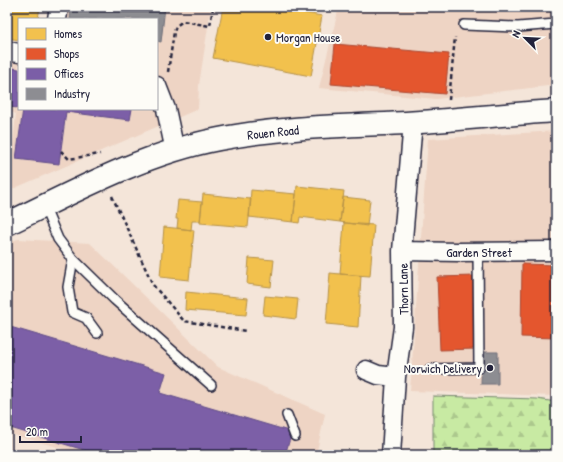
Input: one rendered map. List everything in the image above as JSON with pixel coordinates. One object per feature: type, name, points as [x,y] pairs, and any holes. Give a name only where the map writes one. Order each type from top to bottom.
[{"type":"street","points":[[57,18],[59,7]]},
{"type":"street","points":[[7,51],[18,52]]},
{"type":"street","points":[[158,89],[166,109],[175,151]]},
{"type":"street","name":"Rouen Road","points":[[7,224],[104,178],[175,151],[219,139],[266,133],[556,111]]},
{"type":"street","name":"Thorn Lane","points":[[391,455],[396,377],[403,328],[402,251],[413,122]]},
{"type":"street","name":"Garden Street","points":[[402,251],[556,251]]},
{"type":"street","points":[[366,370],[378,375],[396,377]]},
{"type":"lane","points":[[464,25],[518,27],[556,24]]},
{"type":"lane","points":[[44,206],[58,239],[73,259],[115,300],[211,385]]},
{"type":"lane","points":[[430,369],[479,368],[478,252]]},
{"type":"lane","points":[[73,259],[68,287],[72,312],[86,318],[97,333]]},
{"type":"lane","points":[[287,416],[295,436]]},
{"type":"path","points":[[170,69],[176,26],[183,20],[210,26],[213,7]]},
{"type":"path","points":[[450,92],[456,31]]},
{"type":"path","points":[[61,151],[69,159]]},
{"type":"path","points":[[104,178],[153,284],[184,322],[246,331]]},
{"type":"path","points":[[449,455],[556,454]]},
{"type":"shaded area","points":[[68,7],[211,7],[199,85],[198,109],[8,191],[16,114],[7,110],[7,43],[18,43],[18,110],[158,110],[158,18],[66,18]]},
{"type":"shaded area","points":[[339,7],[556,7],[556,85],[436,99],[319,88]]},
{"type":"shaded area","points":[[556,131],[556,396],[410,391],[428,139]]},
{"type":"shaded area","points":[[18,239],[90,243],[218,367],[325,414],[316,455],[86,455],[7,433],[7,243]]},
{"type":"green space","points":[[433,396],[537,399],[556,402],[556,450],[433,452]]},
{"type":"building: Homes","points":[[7,7],[40,7],[38,18],[18,18],[18,40],[7,38]]},
{"type":"building: Homes","name":"Morgan House","points":[[223,7],[271,7],[322,16],[311,76],[213,58]]},
{"type":"building: Homes","points":[[297,186],[344,191],[340,222],[300,217],[299,223],[293,222]]},
{"type":"building: Homes","points":[[251,190],[296,194],[293,222],[249,217]]},
{"type":"building: Homes","points":[[203,194],[251,199],[248,227],[200,223]]},
{"type":"building: Homes","points":[[343,197],[370,200],[367,226],[340,222]]},
{"type":"building: Homes","points":[[178,200],[202,202],[200,221],[192,221],[191,230],[177,228],[178,219],[176,219]]},
{"type":"building: Homes","points":[[344,223],[374,225],[370,276],[340,274]]},
{"type":"building: Homes","points":[[164,227],[194,230],[189,280],[160,277]]},
{"type":"building: Homes","points":[[249,258],[274,260],[271,287],[247,284]]},
{"type":"building: Homes","points":[[330,273],[361,276],[358,327],[326,324]]},
{"type":"building: Homes","points":[[186,292],[248,298],[246,315],[185,310]]},
{"type":"building: Homes","points":[[265,296],[298,299],[296,319],[263,315]]},
{"type":"building: Shops","points":[[335,44],[449,54],[445,94],[331,84]]},
{"type":"building: Shops","points":[[522,264],[556,265],[556,338],[521,337]]},
{"type":"building: Shops","points":[[474,276],[476,349],[440,350],[437,277]]},
{"type":"building: Offices","points":[[7,67],[18,69],[18,108],[7,107]]},
{"type":"building: Offices","points":[[23,110],[132,110],[130,120],[66,112],[59,164],[16,159]]},
{"type":"building: Offices","points":[[7,326],[166,373],[160,393],[292,432],[285,455],[101,455],[7,427]]},
{"type":"building: Industry","points":[[71,7],[165,7],[161,42],[158,41],[158,18],[70,18]]},
{"type":"building: Industry","name":"Norwich Delivery","points":[[482,352],[498,352],[498,384],[481,384]]},
{"type":"place","name":"Morgan House","points":[[268,37]]},
{"type":"place","name":"Norwich Delivery","points":[[490,368]]}]
